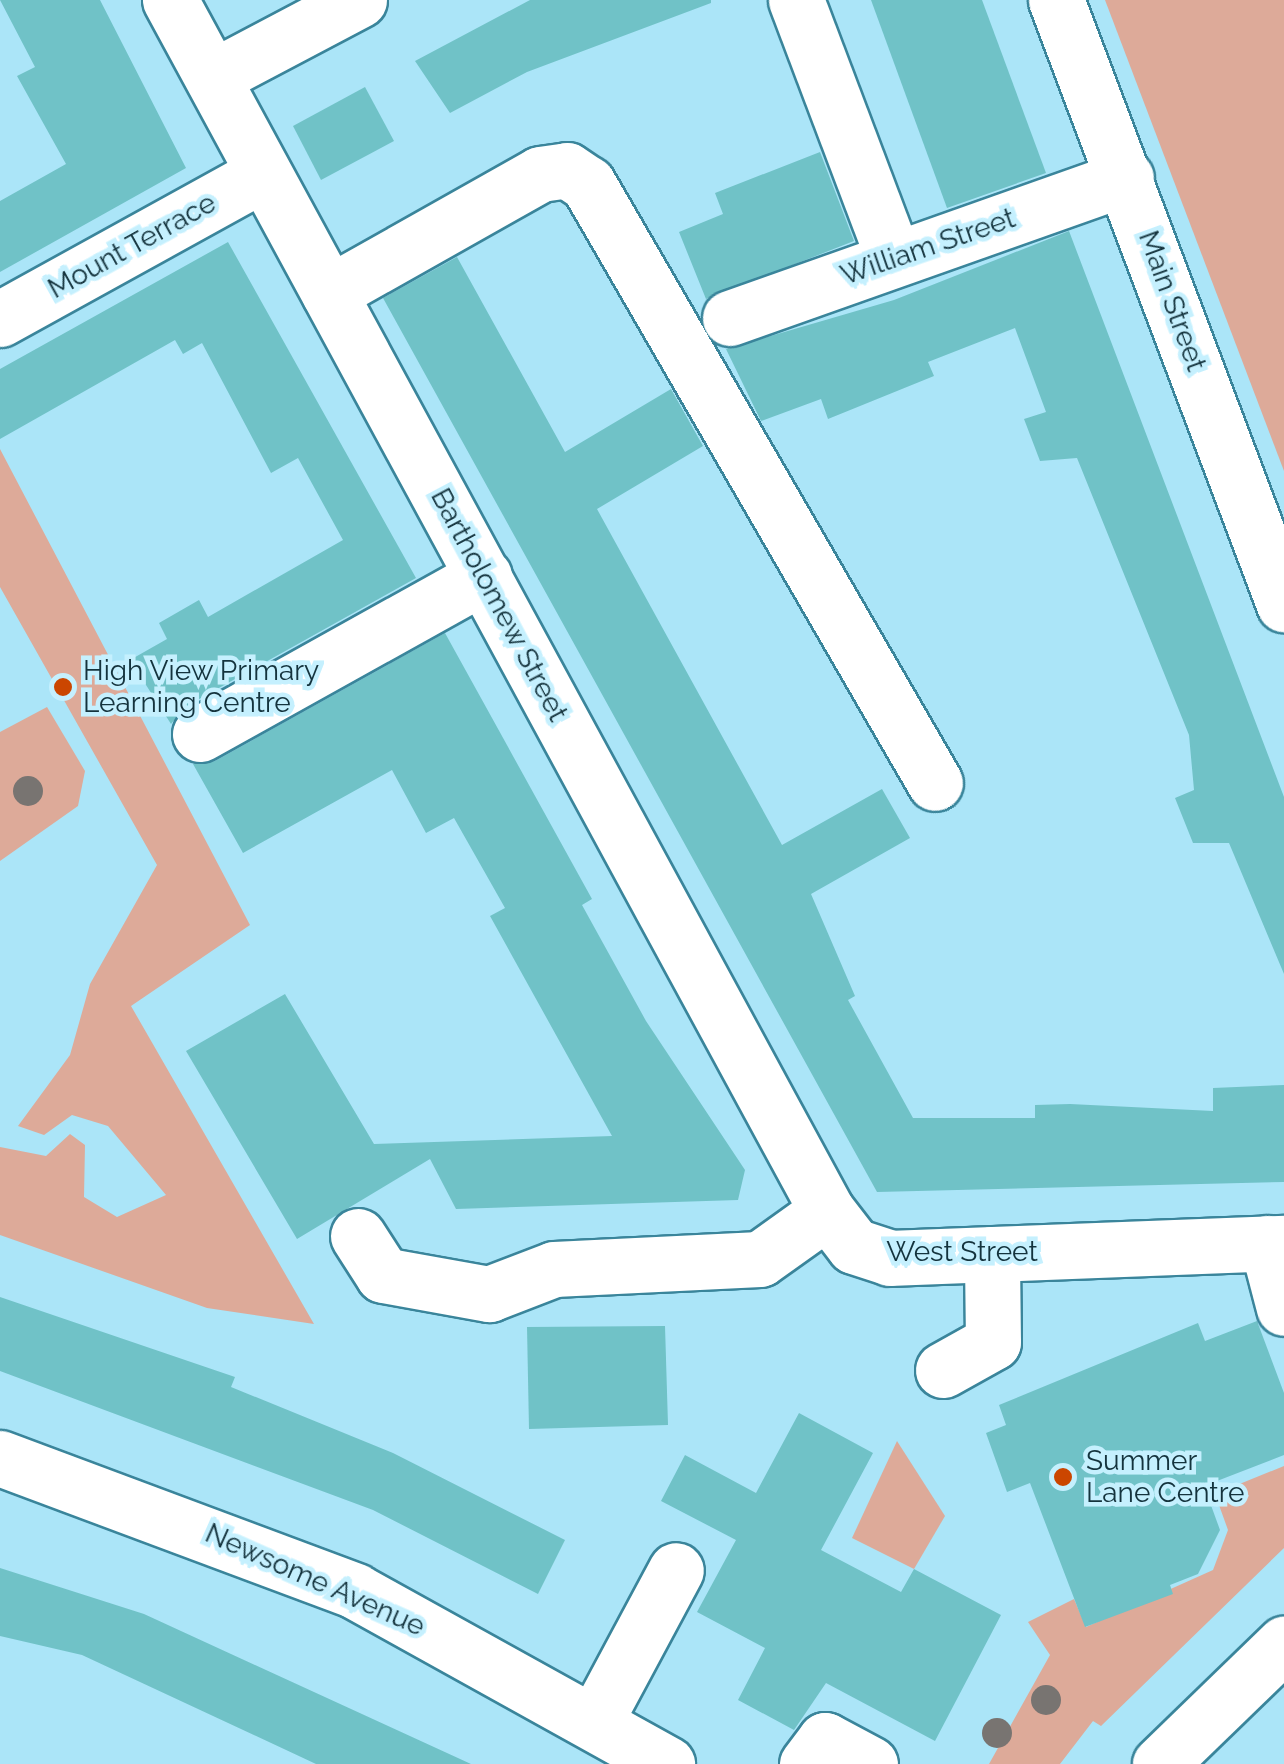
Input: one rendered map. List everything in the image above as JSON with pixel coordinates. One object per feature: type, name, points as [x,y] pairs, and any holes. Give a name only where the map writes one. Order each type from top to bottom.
[{"type":"street","name":"Bartholomew Street","points":[[170,0],[826,1211]]},
{"type":"street","points":[[213,77],[359,0]]},
{"type":"street","points":[[796,0],[894,259]]},
{"type":"street","name":"Main Street","points":[[1056,0],[1284,604]]},
{"type":"street","points":[[330,293],[540,174],[566,170],[588,184],[935,783]]},
{"type":"street","name":"Mount Terrace","points":[[0,318],[263,174]]},
{"type":"street","name":"William Street","points":[[730,318],[1126,178]]},
{"type":"street","points":[[200,734],[484,576]]},
{"type":"street","points":[[358,1236],[384,1274],[427,1288],[488,1294],[554,1268],[760,1259],[826,1211]]},
{"type":"street","name":"West Street","points":[[826,1211],[854,1246],[890,1258],[1276,1243]]},
{"type":"street","points":[[1276,1243],[1284,1308]]},
{"type":"street","points":[[943,1370],[993,1342],[992,1254]]},
{"type":"street","name":"Newsome Avenue","points":[[0,1458],[355,1591],[667,1764]]},
{"type":"street","points":[[595,1721],[676,1570]]},
{"type":"street","points":[[1160,1764],[1284,1644]]},
{"type":"street","points":[[806,1764],[826,1740],[870,1764]]},
{"type":"shaded area","points":[[1105,0],[1284,0],[1284,471]]},
{"type":"shaded area","name":"High View Primary Learning Centre","points":[[0,449],[250,925],[131,1006],[314,1324],[207,1308],[0,1235],[0,1147],[46,1156],[70,1134],[85,1145],[84,1197],[117,1217],[166,1195],[108,1126],[72,1115],[44,1135],[18,1126],[70,1055],[90,984],[157,865],[0,587]]},
{"type":"shaded area","points":[[47,707],[85,771],[78,806],[0,861],[0,732]]},
{"type":"shaded area","points":[[897,1441],[945,1516],[914,1569],[852,1538]]},
{"type":"shaded area","points":[[1284,1466],[1284,1548],[1101,1726],[1093,1721],[1060,1764],[989,1764],[1050,1655],[1028,1622],[1074,1599],[1086,1627],[1213,1570],[1228,1530],[1215,1494]]},
{"type":"building","points":[[0,0],[100,0],[186,168],[0,272],[0,201],[66,164],[17,76],[35,67]]},
{"type":"building","points":[[530,0],[711,3],[527,72],[450,113],[415,61]]},
{"type":"building","points":[[871,0],[982,0],[1046,173],[947,208]]},
{"type":"building","points":[[365,87],[394,141],[321,180],[293,126]]},
{"type":"building","points":[[820,152],[854,241],[706,299],[679,232],[723,214],[715,193]]},
{"type":"building","points":[[1069,231],[1284,797],[1284,974],[1229,843],[1193,843],[1175,798],[1194,790],[1189,735],[1077,458],[1040,461],[1024,419],[1046,412],[1015,328],[928,362],[934,376],[828,419],[821,399],[761,421],[726,349],[894,300]]},
{"type":"building","points":[[228,242],[416,578],[185,707],[171,724],[130,660],[167,639],[159,623],[199,600],[208,617],[343,540],[298,458],[271,473],[202,343],[183,354],[175,340],[0,439],[0,369]]},
{"type":"building","points":[[457,257],[565,452],[671,389],[703,446],[597,509],[782,845],[882,789],[910,838],[811,894],[855,996],[848,1000],[913,1118],[1035,1118],[1035,1105],[1070,1104],[1213,1111],[1213,1088],[1284,1085],[1284,1182],[877,1192],[383,298]]},
{"type":"building","points":[[445,633],[592,899],[582,905],[646,1021],[745,1170],[738,1200],[456,1209],[430,1159],[297,1239],[186,1051],[285,994],[374,1144],[612,1136],[490,916],[505,908],[454,818],[426,833],[392,770],[243,853],[193,764],[215,761]]},
{"type":"building","points":[[0,1297],[235,1377],[231,1387],[393,1453],[565,1540],[538,1594],[373,1510],[0,1371]]},
{"type":"building","name":"Summer Lane Centre","points":[[1257,1321],[1284,1393],[1284,1455],[1204,1486],[1220,1530],[1198,1574],[1170,1585],[1173,1594],[1085,1627],[1030,1483],[1007,1492],[986,1433],[1006,1425],[999,1405],[1198,1323],[1205,1341]]},
{"type":"building","points":[[665,1326],[668,1425],[529,1429],[527,1327]]},
{"type":"building","points":[[799,1413],[873,1453],[821,1550],[901,1592],[914,1569],[1001,1615],[935,1741],[826,1683],[794,1730],[738,1700],[765,1648],[697,1612],[736,1540],[661,1501],[685,1455],[756,1493]]},
{"type":"building","points":[[0,1568],[144,1614],[471,1764],[316,1764],[82,1655],[0,1636]]},
{"type":"place","name":"High View Primary Learning Centre","points":[[63,687]]},
{"type":"place","name":"Summer Lane Centre","points":[[1063,1477]]}]
